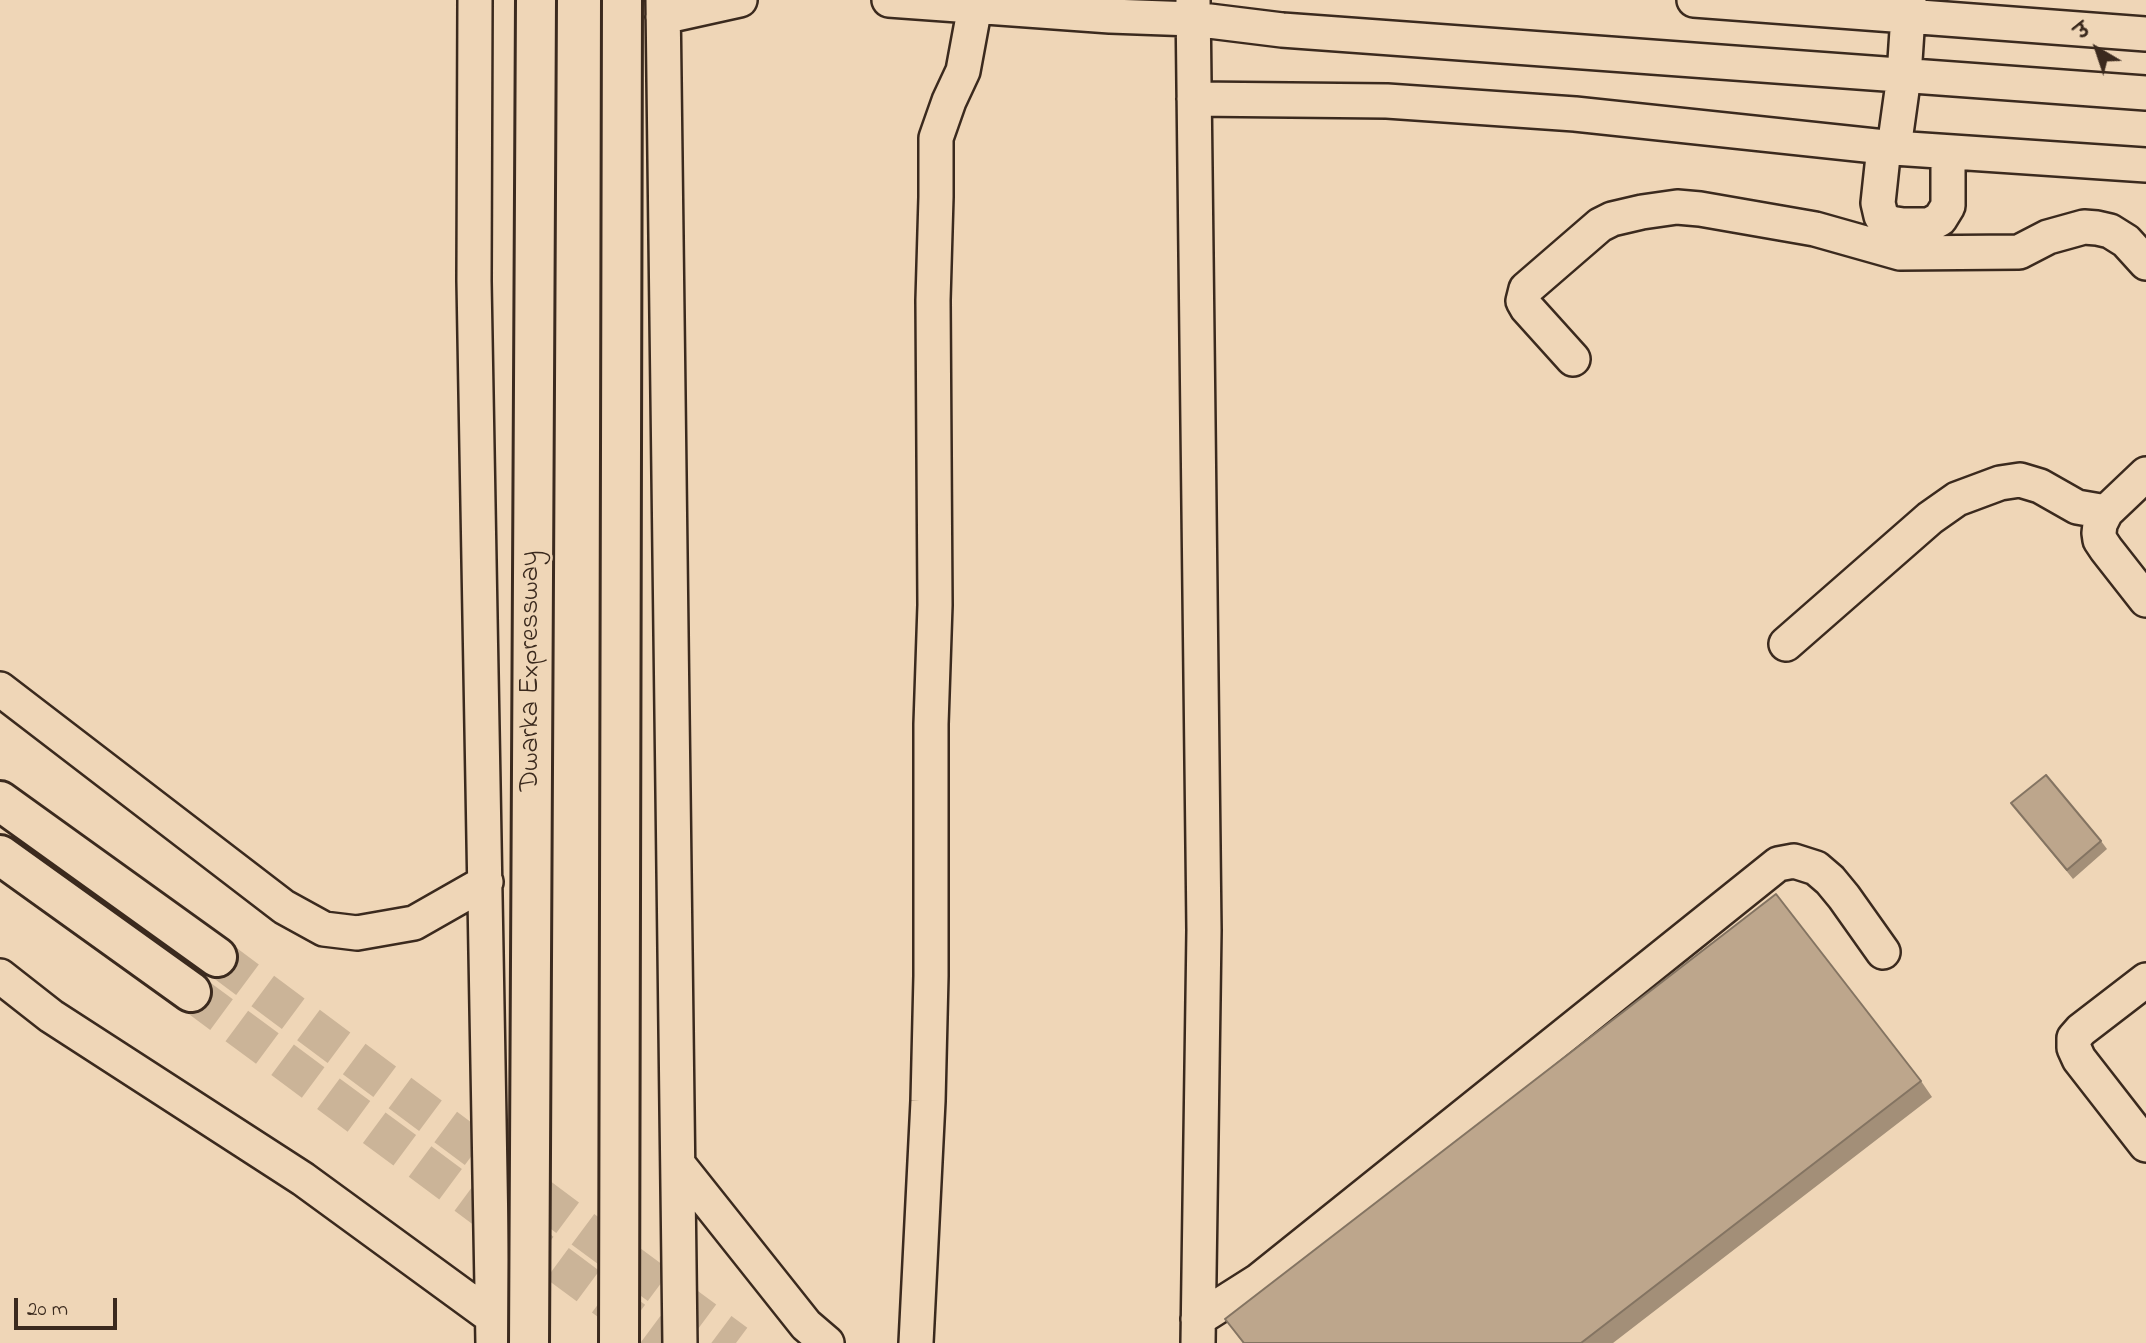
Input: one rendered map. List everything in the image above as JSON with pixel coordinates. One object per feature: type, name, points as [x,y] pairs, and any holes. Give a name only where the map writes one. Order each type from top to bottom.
[{"type":"main road","name":"Dwarka Expressway","points":[[529,1343],[536,0]]},
{"type":"main road","points":[[619,1343],[622,0]]},
{"type":"main road","points":[[0,801],[216,957]]},
{"type":"main road","points":[[0,855],[191,992]]},
{"type":"street","points":[[475,0],[474,281],[492,1330]]},
{"type":"street","points":[[680,1343],[663,9],[740,0]]},
{"type":"street","points":[[889,0],[975,6],[1193,10],[1282,30],[2146,93]]},
{"type":"street","points":[[1694,0],[1909,8],[2146,34]]},
{"type":"street","points":[[916,1343],[928,1115],[931,990],[936,138],[963,71],[975,6]]},
{"type":"street","points":[[1902,239],[1881,216],[1878,203],[1904,76],[1909,8]]},
{"type":"street","points":[[1193,10],[1204,916],[1198,1331]]},
{"type":"street","points":[[1194,99],[1387,101],[1535,111],[1889,147],[2146,165]]},
{"type":"street","points":[[1902,239],[1940,219],[1948,206],[1948,152]]},
{"type":"street","points":[[1573,359],[1527,308],[1523,301],[1526,289],[1600,225],[1612,219],[1677,207],[1815,229],[2019,252],[2048,237],[2084,227],[2110,232],[2126,242],[2146,263]]},
{"type":"street","points":[[2146,474],[2106,512],[2100,524],[2100,540],[2146,600]]},
{"type":"street","points":[[1786,644],[1930,518],[1957,499],[1977,490],[2020,480],[2040,486],[2077,506],[2106,512]]},
{"type":"street","points":[[0,689],[284,908],[324,929],[357,933],[414,923],[486,882]]},
{"type":"street","points":[[1198,1331],[1778,864],[1794,861],[1816,868],[1844,897],[1883,952]]},
{"type":"street","points":[[0,976],[51,1016],[303,1179],[492,1330]]},
{"type":"street","points":[[2146,980],[2081,1030],[2074,1038],[2074,1048],[2079,1059],[2146,1145]]},
{"type":"street","points":[[678,1164],[806,1325],[827,1343]]},
{"type":"building","points":[[2046,775],[2101,841],[2067,870],[2011,803]]},
{"type":"building","points":[[1776,894],[1921,1081],[1581,1343],[1244,1343],[1225,1319]]},
{"type":"tunnel","points":[[217,957],[736,1343]]},
{"type":"tunnel","points":[[191,992],[665,1343]]}]
